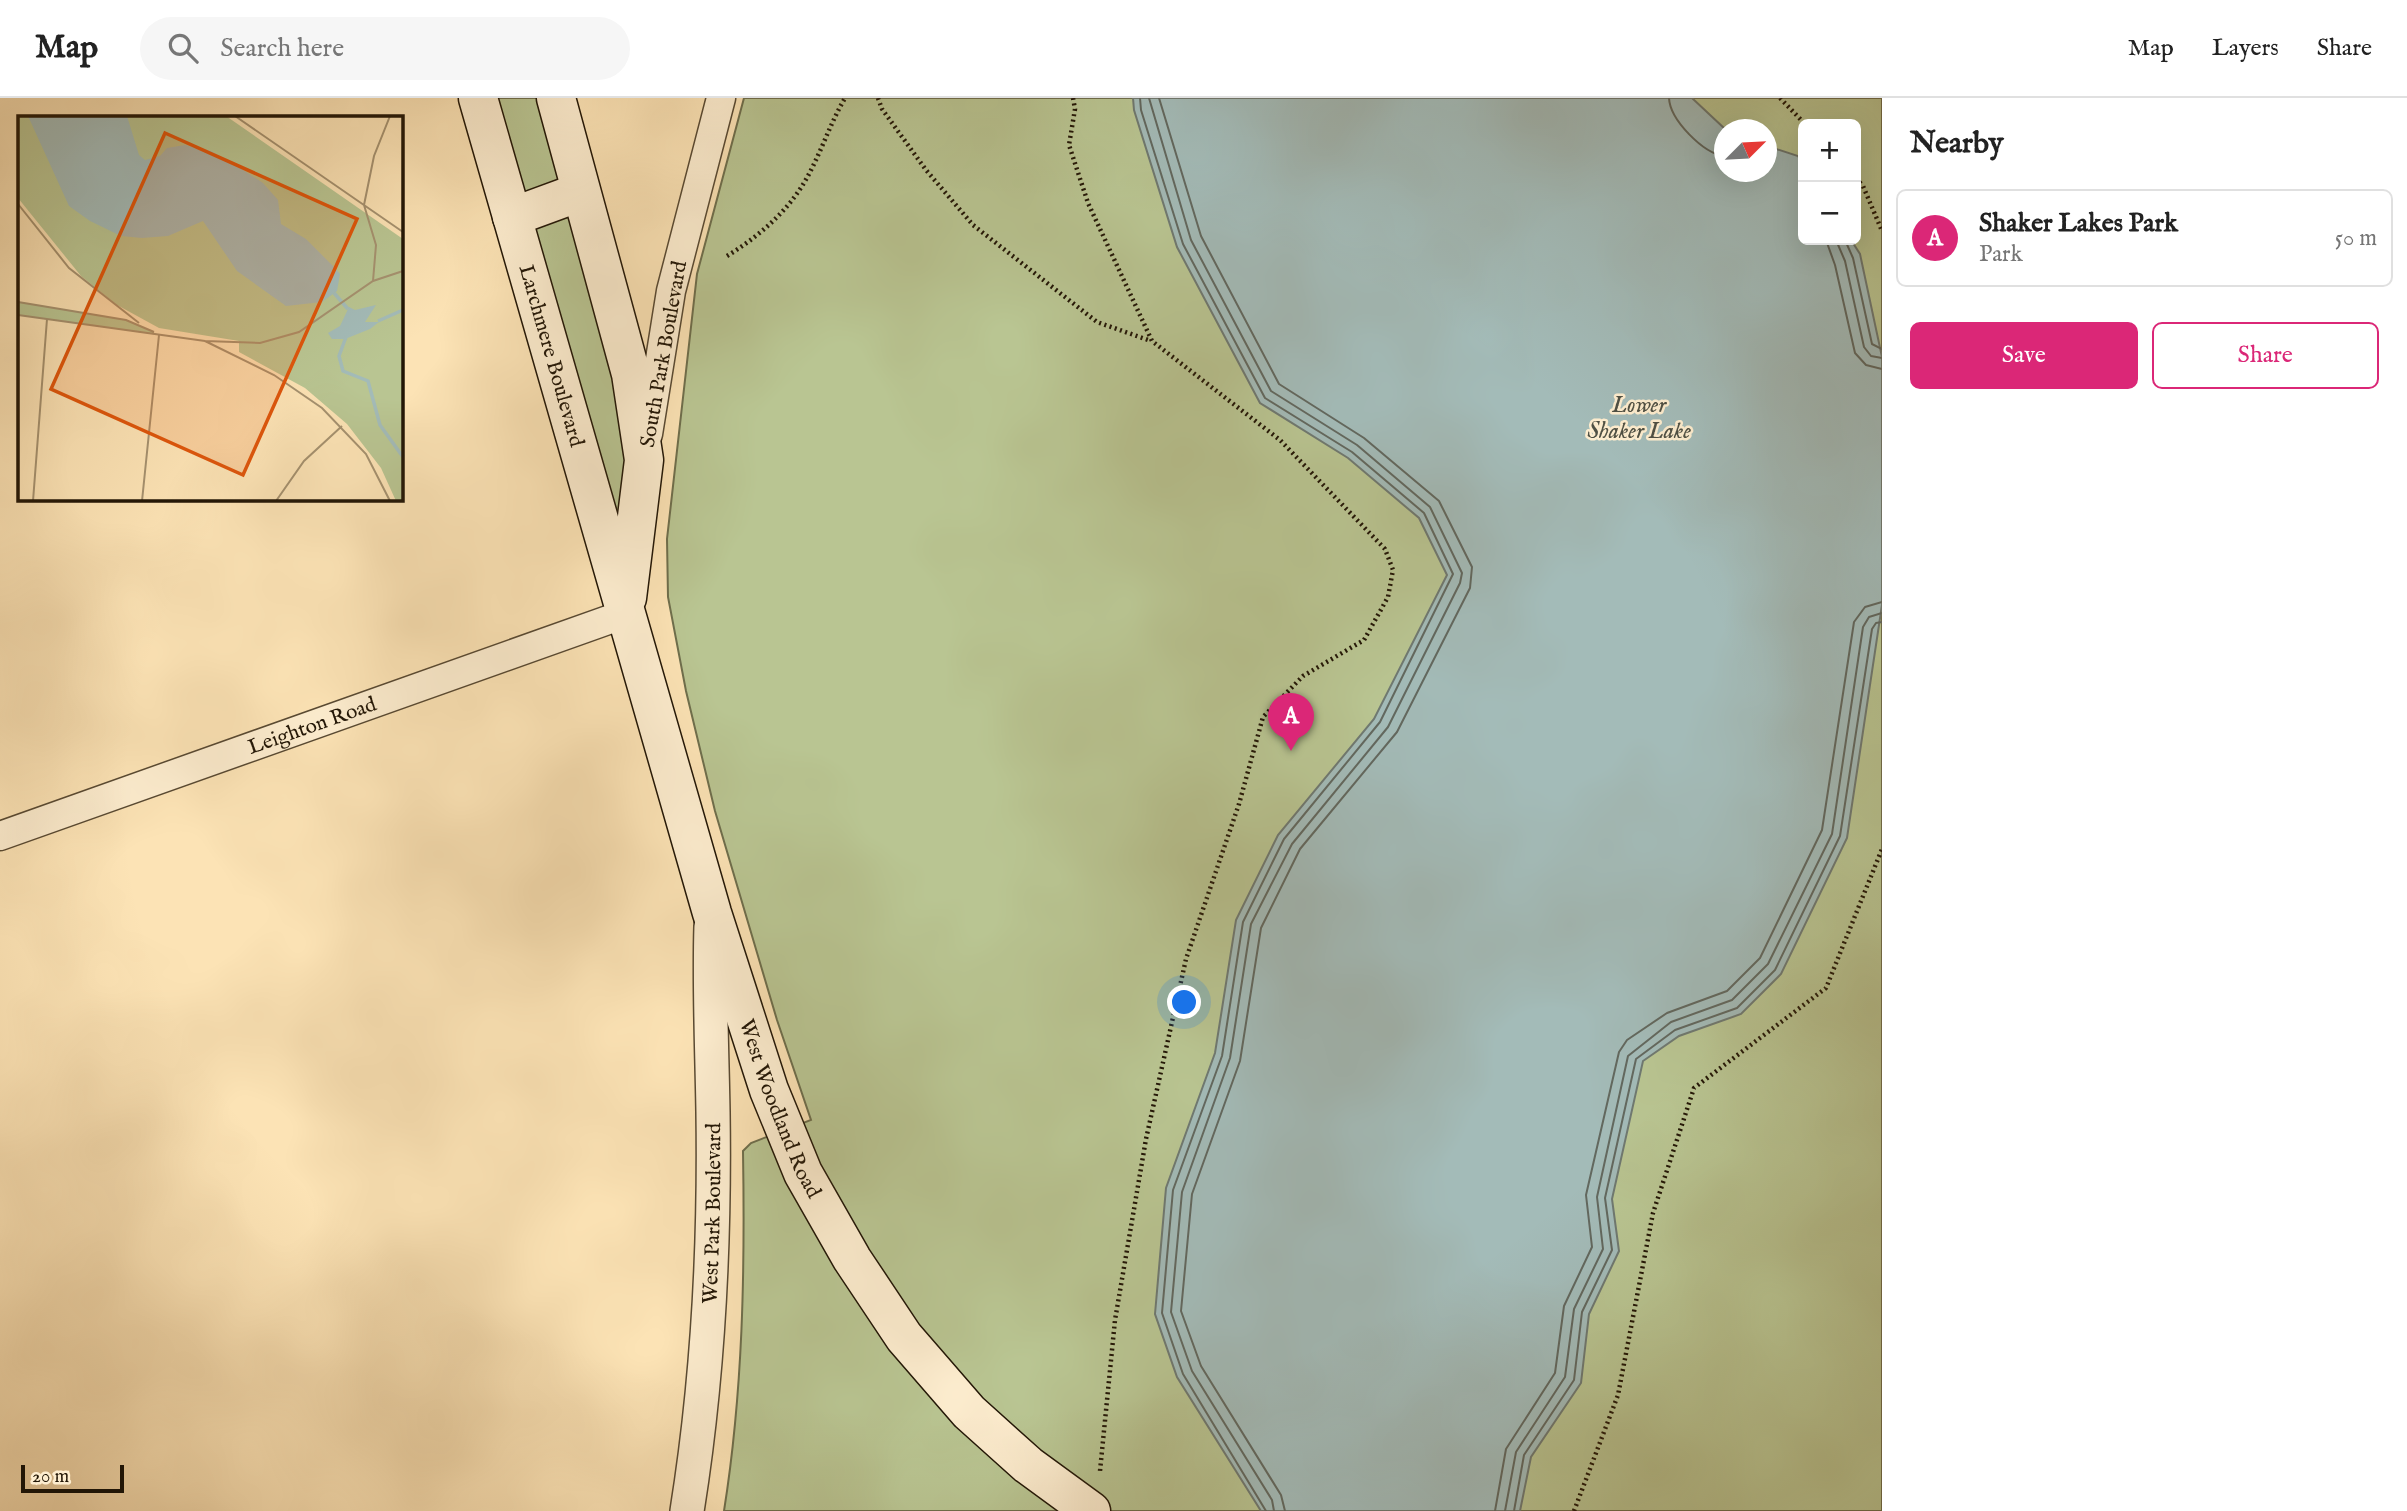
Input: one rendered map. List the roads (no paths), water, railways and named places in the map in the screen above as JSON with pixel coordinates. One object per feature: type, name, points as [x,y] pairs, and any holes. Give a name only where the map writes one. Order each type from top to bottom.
[{"type":"main road","name":"Larchmere Boulevard","points":[[478,98],[625,614]]},
{"type":"main road","points":[[556,98],[631,374],[644,460]]},
{"type":"main road","points":[[512,217],[580,192]]},
{"type":"main road","name":"South Park Boulevard","points":[[625,614],[644,460]]},
{"type":"main road","name":"West Woodland Road","points":[[625,614],[712,913],[769,1090],[803,1173],[852,1259],[904,1337],[969,1412],[1028,1465],[1091,1511]]},
{"type":"street","name":"South Park Boulevard","points":[[644,460],[671,290],[721,98]]},
{"type":"street","name":"Leighton Road","points":[[0,836],[625,614]]},
{"type":"street","name":"West Park Boulevard","points":[[687,1511],[700,1431],[710,1279],[713,1114],[709,990],[712,913]]},
{"type":"water","name":"Lower Shaker Lake","points":[[1133,98],[1692,98],[1714,119],[1714,182],[1777,182],[1777,149],[1798,156],[1798,245],[1854,245],[1860,254],[1882,357],[1882,605],[1847,838],[1781,974],[1741,1014],[1679,1036],[1643,1061],[1612,1199],[1619,1251],[1589,1314],[1581,1383],[1531,1457],[1520,1511],[1261,1511],[1177,1377],[1155,1314],[1166,1188],[1215,1053],[1236,920],[1278,835],[1374,719],[1447,575],[1419,518],[1348,458],[1260,403],[1177,247],[1134,110]]},
{"type":"place","name":"Shaker Lakes Park","points":[[1291,751]]}]
